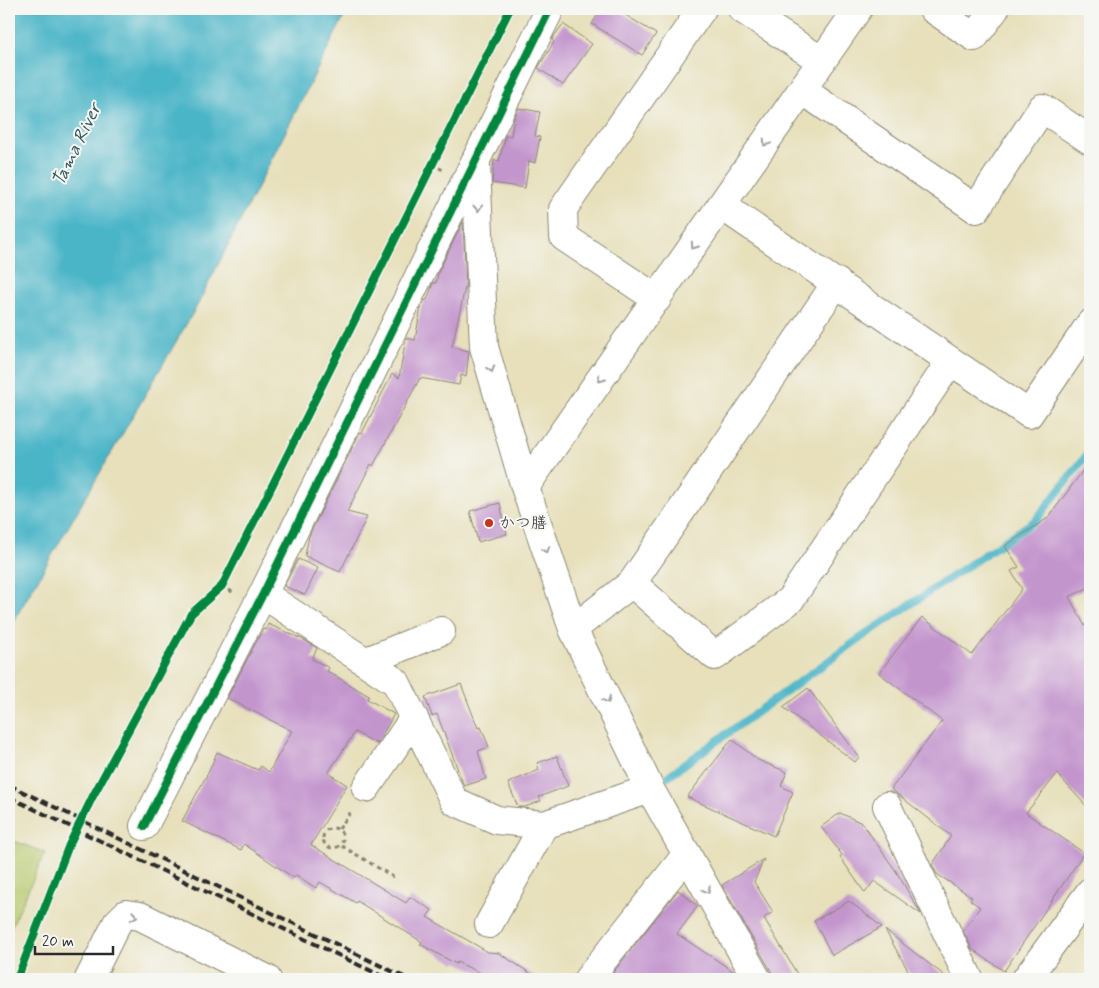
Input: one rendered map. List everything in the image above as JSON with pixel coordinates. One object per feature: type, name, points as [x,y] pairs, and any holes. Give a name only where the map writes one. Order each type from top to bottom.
[{"type":"street","points":[[144,826],[263,594],[550,9]]},
{"type":"street","points":[[657,298],[564,237],[563,209],[702,9]]},
{"type":"street","points":[[742,9],[822,61]]},
{"type":"street","points":[[525,487],[858,9]]},
{"type":"street","points":[[932,9],[974,37],[995,9]]},
{"type":"street","points":[[797,96],[976,209],[1042,108],[1090,140]]},
{"type":"street","points":[[476,159],[484,347],[525,487],[573,630],[650,789],[757,979]]},
{"type":"street","points":[[722,206],[837,282],[950,362],[1029,414],[1090,324]]},
{"type":"street","points":[[573,630],[632,583],[837,282]]},
{"type":"street","points":[[632,583],[715,656],[790,600],[950,362]]},
{"type":"street","points":[[263,594],[367,661],[396,682],[454,801],[497,820],[544,825],[650,789]]},
{"type":"street","points":[[367,661],[441,631]]},
{"type":"street","points":[[366,788],[414,718]]},
{"type":"street","points":[[887,806],[969,979]]},
{"type":"street","points":[[489,924],[544,825]]},
{"type":"street","points":[[588,979],[687,854]]},
{"type":"street","points":[[1026,979],[1090,892]]},
{"type":"street","points":[[89,979],[117,923],[126,914],[140,916],[267,979]]},
{"type":"path","points":[[428,173],[436,156]]},
{"type":"path","points":[[216,592],[226,578]]},
{"type":"path","points":[[331,828],[339,829],[344,836],[342,846],[336,849],[328,847],[323,840],[324,832],[331,828]]},
{"type":"path","points":[[342,846],[395,878]]},
{"type":"green space","points":[[9,839],[45,853],[9,932]]},
{"type":"water","name":"Tama River","points":[[9,9],[348,9],[198,304],[9,629]]},
{"type":"building","points":[[601,9],[616,9],[656,34],[642,55],[592,24]]},
{"type":"building","points":[[563,24],[592,44],[563,85],[538,68],[554,42],[552,39]]},
{"type":"building","points":[[519,108],[540,112],[535,136],[540,137],[535,163],[529,161],[525,188],[492,183],[494,160],[499,161],[506,135],[511,136],[514,118]]},
{"type":"building","points":[[463,222],[466,283],[452,347],[469,351],[466,377],[461,375],[459,385],[420,378],[373,466],[371,464],[347,512],[367,517],[340,572],[305,556],[309,536],[360,432],[362,433],[392,374],[399,378],[406,338],[415,340],[421,307],[425,300],[427,300],[433,283],[436,283],[438,273]]},
{"type":"building","points":[[1090,461],[1090,587],[1069,597],[1090,635],[1090,810],[1057,774],[1026,813],[1084,853],[1004,971],[972,949],[963,931],[980,907],[970,900],[972,897],[937,874],[932,865],[951,836],[891,789],[942,721],[879,673],[922,617],[972,655],[1022,589],[1011,571],[1019,567],[1005,546],[1048,518]]},
{"type":"building","name":"かつ膳","points":[[500,503],[507,534],[478,542],[470,511]]},
{"type":"building","points":[[298,559],[318,568],[305,595],[284,586]]},
{"type":"building","points":[[268,624],[317,648],[312,659],[329,668],[327,671],[369,696],[367,699],[394,714],[377,744],[355,732],[328,773],[347,785],[311,845],[406,903],[410,897],[432,910],[427,917],[488,952],[499,953],[539,979],[493,979],[457,962],[456,964],[420,944],[422,942],[357,901],[356,903],[320,882],[316,888],[296,875],[294,878],[244,844],[241,850],[182,821],[217,752],[258,770],[261,766],[269,772],[292,731],[227,698],[263,629],[266,630]]},
{"type":"building","points":[[461,684],[478,728],[481,727],[489,747],[478,751],[486,779],[464,786],[437,714],[432,716],[425,697]]},
{"type":"building","points":[[808,688],[859,757],[855,762],[783,707]]},
{"type":"building","points":[[732,739],[758,760],[787,772],[781,786],[793,792],[774,836],[687,797]]},
{"type":"building","points":[[557,756],[568,786],[539,797],[541,801],[525,807],[518,807],[508,783],[539,770],[537,763]]},
{"type":"building","points":[[840,813],[862,823],[896,871],[921,914],[874,881],[865,893],[840,857],[842,855],[821,827]]},
{"type":"building","points":[[764,859],[754,882],[773,912],[764,918],[800,979],[773,979],[771,971],[722,885]]},
{"type":"building","points":[[678,890],[698,906],[677,934],[736,973],[739,979],[608,979]]},
{"type":"building","points":[[849,901],[882,927],[832,955],[814,921]]},
{"type":"building","points":[[885,930],[949,979],[913,979]]},
{"type":"waterway","points":[[668,776],[859,639],[1036,520],[1090,451]]},
{"type":"railway","points":[[9,785],[408,979]]},
{"type":"railway","points":[[9,797],[388,979]]},
{"type":"cycle path","points":[[17,979],[69,845],[93,796],[191,614],[222,586],[510,9]]},
{"type":"cycle path","points":[[144,826],[263,594],[550,9]]},
{"type":"place","name":"かつ膳","points":[[489,523]]}]
